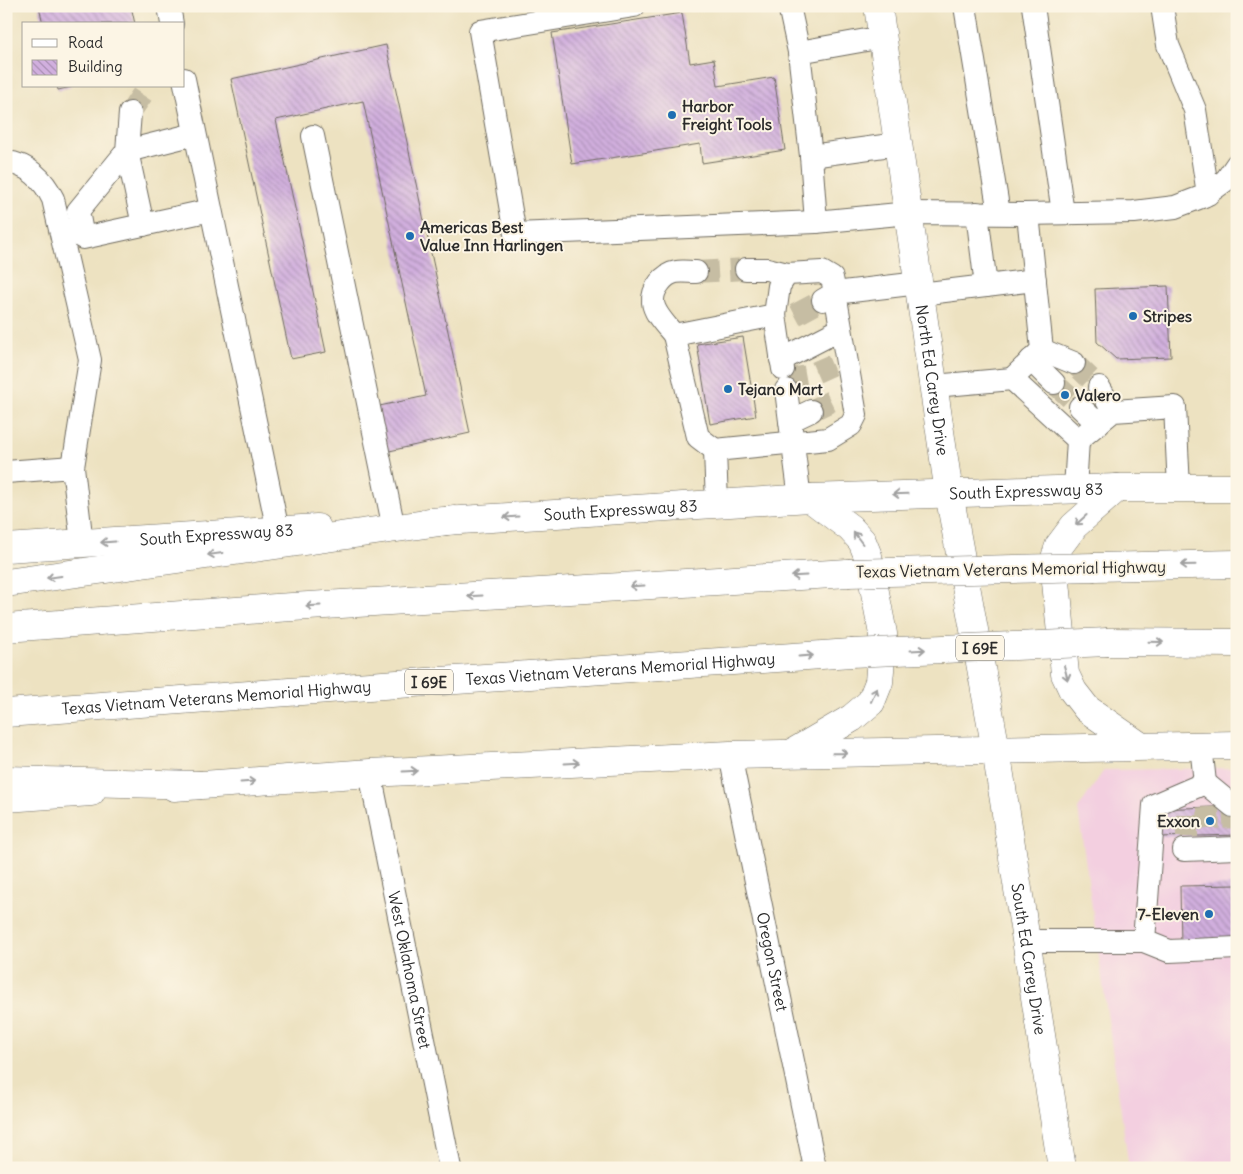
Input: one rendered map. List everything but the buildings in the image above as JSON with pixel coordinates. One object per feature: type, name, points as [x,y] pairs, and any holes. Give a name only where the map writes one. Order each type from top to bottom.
[{"type":"main road","name":"North Ed Carey Drive","points":[[878,6],[949,492],[996,750]]},
{"type":"main road","name":"South Expressway 83","points":[[6,548],[805,498],[1117,488],[1237,488]]},
{"type":"main road","points":[[1117,488],[1074,526],[1059,546],[1054,561],[1065,674],[1073,691],[1087,709],[1140,746]]},
{"type":"main road","points":[[793,753],[852,718],[871,702],[880,682],[883,634],[868,556],[862,540],[850,528],[805,498]]},
{"type":"main road","points":[[6,583],[454,520]]},
{"type":"main road","name":"Texas Vietnam Veterans Memorial Highway","points":[[6,628],[266,609],[848,573],[1237,564]]},
{"type":"main road","name":"Texas Vietnam Veterans Memorial Highway","points":[[6,713],[851,653],[1108,642],[1237,643]]},
{"type":"main road","points":[[6,798],[370,773],[730,755],[1237,744]]},
{"type":"main road","name":"South Ed Carey Drive","points":[[996,750],[1062,1168]]},
{"type":"main road","points":[[6,780],[199,785]]},
{"type":"street","points":[[169,6],[172,22]]},
{"type":"street","points":[[634,6],[480,31],[515,234],[816,222],[908,213],[1028,214],[1134,212],[1175,207],[1208,194],[1226,180],[1237,164]]},
{"type":"street","points":[[789,6],[799,52],[811,156],[816,222]]},
{"type":"street","points":[[965,6],[988,213],[986,286]]},
{"type":"street","points":[[1033,6],[1063,213]]},
{"type":"street","points":[[1162,6],[1168,45],[1195,110],[1208,194]]},
{"type":"street","points":[[799,52],[883,37]]},
{"type":"street","points":[[185,84],[278,531]]},
{"type":"street","points":[[130,113],[127,151],[143,225]]},
{"type":"street","points":[[195,134],[127,151],[78,211],[82,238],[211,210]]},
{"type":"street","points":[[313,136],[393,524]]},
{"type":"street","points":[[811,156],[898,144]]},
{"type":"street","points":[[6,162],[36,174],[47,186],[54,199],[90,360],[73,467],[82,543]]},
{"type":"street","points":[[1028,214],[1035,280],[1036,355],[1054,383]]},
{"type":"street","points":[[715,450],[792,432],[828,439],[850,426],[856,415],[844,395],[839,362],[841,329],[829,297],[832,278],[822,272],[787,274],[768,269],[746,269]]},
{"type":"street","points":[[696,272],[675,272],[664,278],[656,288],[653,302],[658,314],[674,335],[698,437],[715,450]]},
{"type":"street","points":[[787,274],[779,286],[783,319],[783,373],[805,498]]},
{"type":"street","points":[[829,297],[919,289],[986,286],[1035,280]]},
{"type":"street","points":[[674,335],[783,319]]},
{"type":"street","points":[[783,373],[841,329]]},
{"type":"street","points":[[1036,355],[1074,363]]},
{"type":"street","points":[[934,386],[1012,379],[1036,355]]},
{"type":"street","points":[[1012,379],[1078,440]]},
{"type":"street","points":[[1099,387],[1105,417]]},
{"type":"street","points":[[1080,407],[1105,417],[1175,407],[1179,488]]},
{"type":"street","points":[[792,432],[811,411]]},
{"type":"street","points":[[1075,489],[1078,440],[1105,417]]},
{"type":"street","points":[[715,450],[717,504]]},
{"type":"street","points":[[6,472],[73,467]]},
{"type":"street","points":[[1197,808],[1206,783],[1201,745]]},
{"type":"street","name":"Oregon Street","points":[[730,755],[815,1168]]},
{"type":"street","name":"West Oklahoma Street","points":[[370,773],[450,1168]]},
{"type":"street","points":[[1206,783],[1235,799]]},
{"type":"street","points":[[1144,941],[1154,805],[1206,783]]},
{"type":"street","points":[[1150,850],[1185,843],[1235,844]]},
{"type":"street","points":[[1026,941],[1144,941],[1170,951],[1237,948]]},
{"type":"shaded area","points":[[1237,768],[1237,1168],[1129,1168],[1078,809],[1104,770]]},
{"type":"tunnel","points":[[130,113],[147,88]]},
{"type":"tunnel","points":[[696,272],[746,269]]},
{"type":"tunnel","points":[[795,315],[823,300]]},
{"type":"tunnel","points":[[1074,363],[1099,387]]},
{"type":"tunnel","points":[[784,380],[807,376],[832,365]]},
{"type":"tunnel","points":[[1054,383],[1080,407]]},
{"type":"tunnel","points":[[811,411],[837,398]]},
{"type":"tunnel","points":[[1233,806],[1235,835]]},
{"type":"tunnel","points":[[1208,807],[1209,836]]},
{"type":"tunnel","points":[[1187,808],[1187,837]]},
{"type":"place","name":"Harbor Freight Tools","points":[[672,115]]},
{"type":"place","name":"Americas Best Value Inn Harlingen","points":[[410,236]]},
{"type":"place","name":"Stripes","points":[[1133,316]]},
{"type":"place","name":"Tejano Mart","points":[[728,389]]},
{"type":"place","name":"Valero","points":[[1065,395]]},
{"type":"place","name":"Exxon","points":[[1210,821]]},
{"type":"place","name":"7-Eleven","points":[[1209,914]]}]
